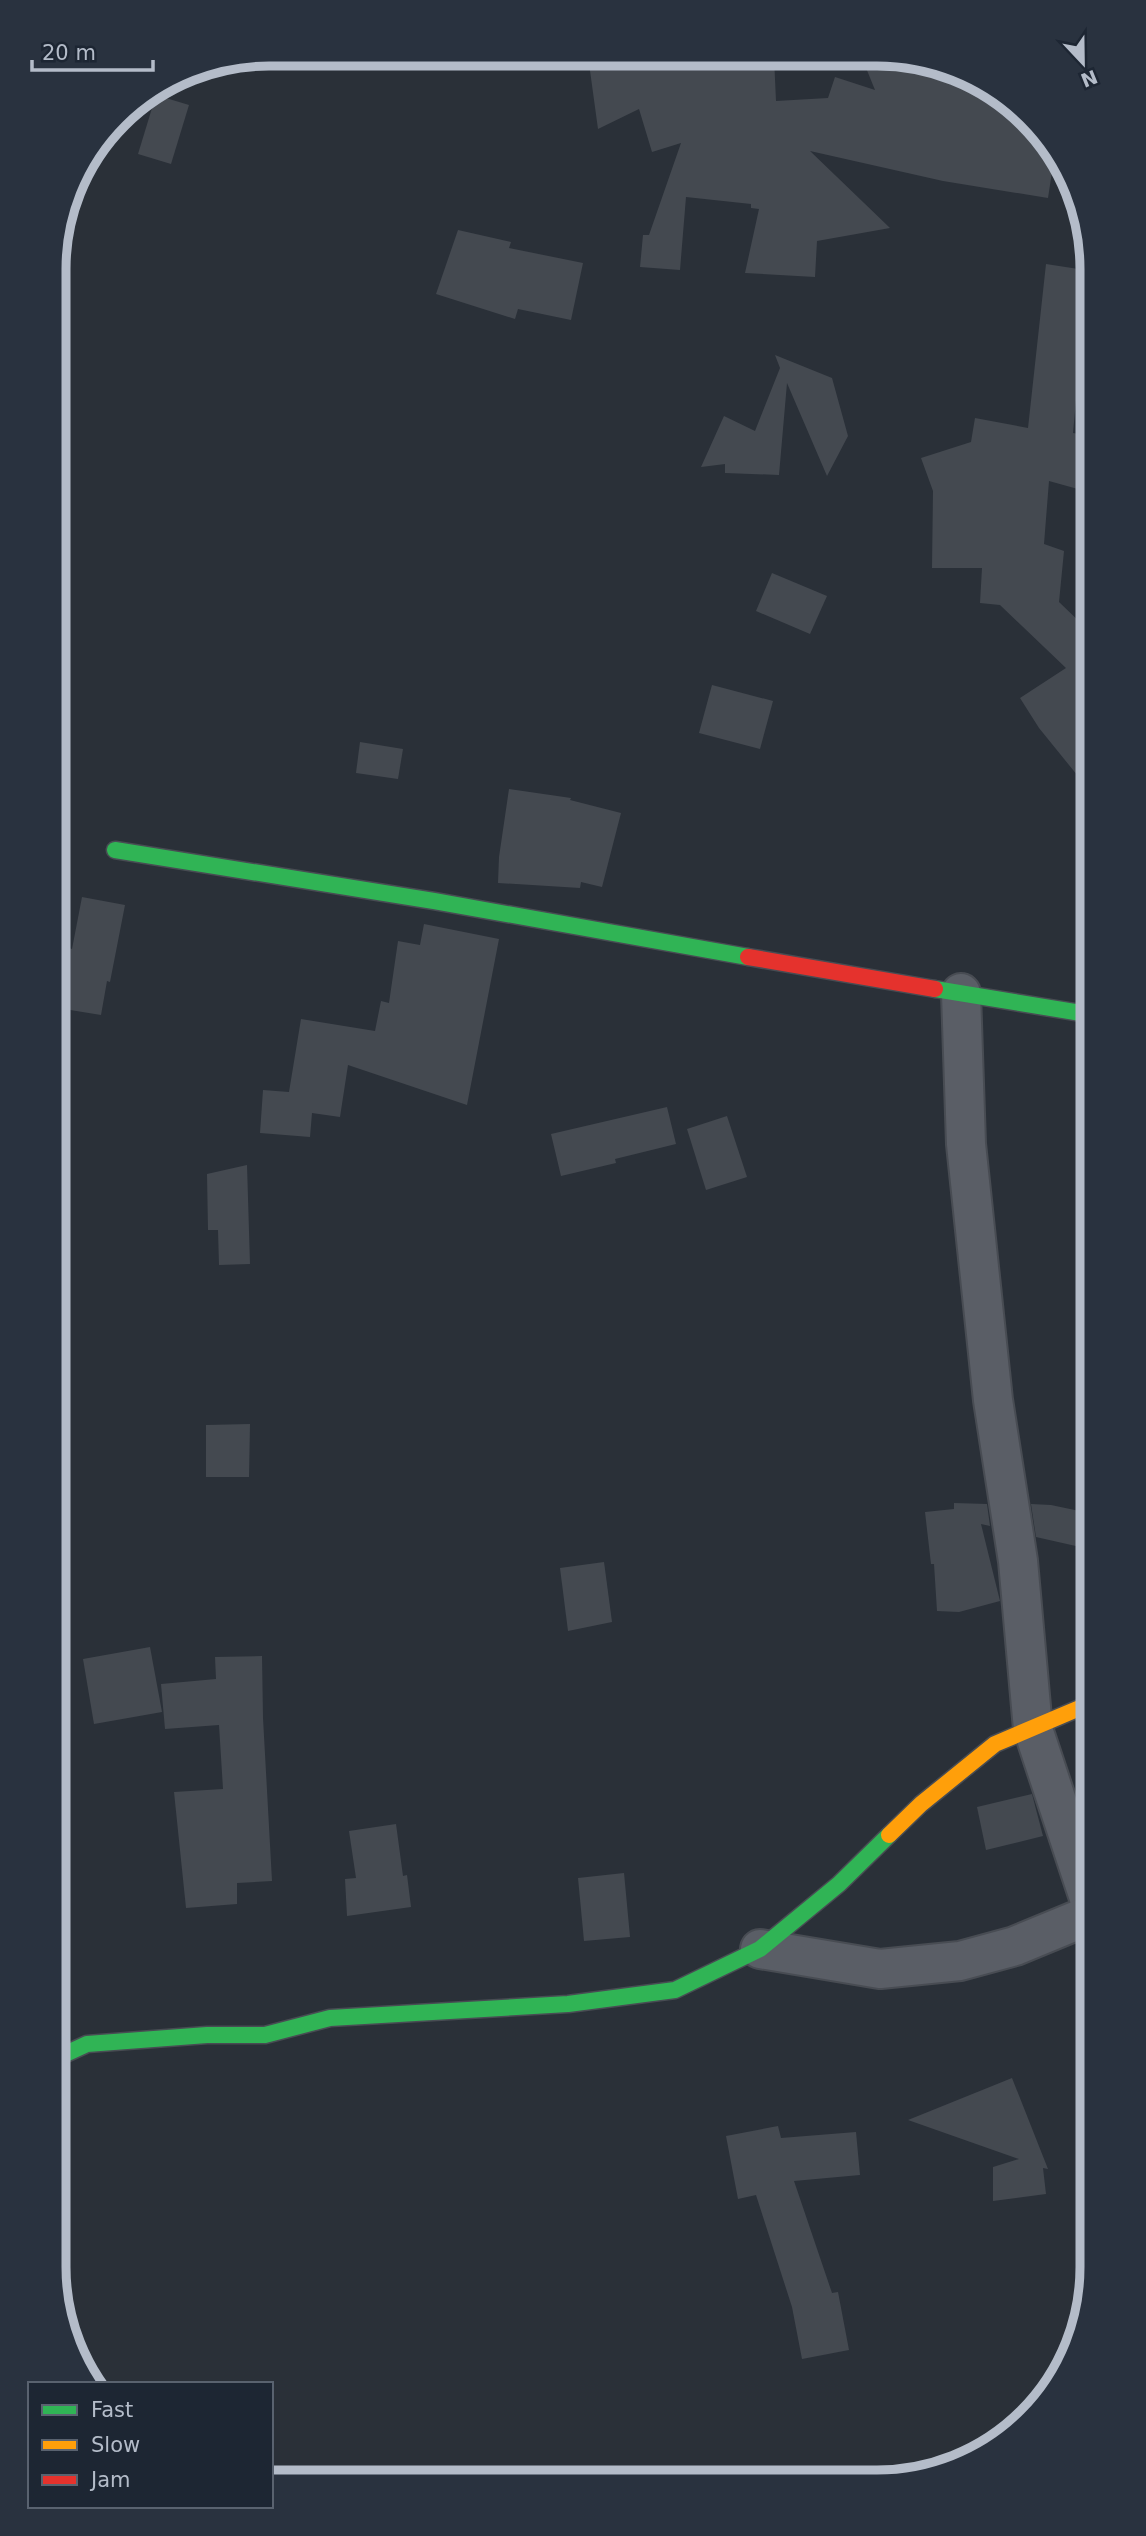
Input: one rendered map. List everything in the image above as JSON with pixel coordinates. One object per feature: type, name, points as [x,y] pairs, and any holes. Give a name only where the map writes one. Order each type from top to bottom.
[{"type":"street","points":[[115,850],[434,901],[1080,1013]]},
{"type":"street","points":[[961,993],[966,1144],[993,1401],[1018,1561],[1032,1728],[1079,1869]]},
{"type":"street","points":[[67,2053],[87,2044],[207,2035],[265,2035],[330,2018],[568,2004],[675,1990],[760,1949],[839,1884],[922,1804],[995,1745],[1079,1708]]},
{"type":"street","points":[[760,1949],[880,1969],[946,1963],[1015,1946],[1079,1919]]},
{"type":"building","points":[[590,67],[774,67],[776,101],[828,98],[835,77],[875,90],[866,67],[890,67],[916,70],[967,87],[1010,117],[1038,146],[1052,169],[1048,198],[943,181],[810,151],[890,228],[817,241],[815,277],[745,273],[759,209],[751,208],[751,204],[686,197],[680,270],[640,267],[643,235],[649,235],[681,143],[652,152],[639,109],[598,129]]},
{"type":"building","points":[[163,97],[189,105],[171,164],[138,154],[153,104]]},
{"type":"building","points":[[458,230],[511,242],[509,248],[583,263],[571,320],[518,309],[515,319],[436,294]]},
{"type":"building","points":[[1046,264],[1080,269],[1080,358],[1073,433],[1080,434],[1080,490],[1049,481],[1044,544],[1064,551],[1059,602],[1080,622],[1080,778],[1039,728],[1020,698],[1066,668],[1000,605],[980,603],[982,568],[932,568],[933,491],[921,458],[971,442],[975,418],[1028,428]]},
{"type":"building","points":[[775,355],[832,378],[848,436],[827,476],[787,383],[779,475],[725,473],[725,464],[701,467],[724,416],[755,431],[780,368]]},
{"type":"building","points":[[772,573],[827,596],[810,634],[756,611]]},
{"type":"building","points":[[712,685],[773,701],[760,749],[699,733]]},
{"type":"building","points":[[360,742],[403,749],[398,779],[356,773]]},
{"type":"building","points":[[509,789],[571,798],[570,800],[621,813],[602,887],[581,882],[580,888],[498,883]]},
{"type":"building","points":[[82,897],[125,905],[101,1015],[67,1009],[67,959],[69,948],[72,949]]},
{"type":"building","points":[[424,924],[499,939],[467,1105],[348,1065],[340,1117],[312,1113],[310,1137],[260,1133],[263,1090],[289,1092],[301,1019],[375,1031],[381,1001],[389,1003],[398,941],[420,945]]},
{"type":"building","points":[[667,1107],[676,1144],[615,1159],[616,1163],[561,1176],[551,1134]]},
{"type":"building","points":[[727,1116],[747,1177],[706,1190],[687,1129]]},
{"type":"building","points":[[247,1165],[250,1264],[219,1265],[218,1230],[208,1230],[207,1174]]},
{"type":"building","points":[[250,1424],[249,1477],[206,1477],[206,1425]]},
{"type":"building","points":[[954,1503],[987,1504],[990,1526],[981,1524],[1000,1601],[959,1612],[937,1611],[934,1564],[931,1564],[925,1512],[954,1509]]},
{"type":"building","points":[[1031,1504],[1079,1511],[1079,1547],[1036,1537]]},
{"type":"building","points":[[604,1562],[612,1622],[568,1631],[560,1568]]},
{"type":"building","points":[[150,1647],[162,1712],[94,1724],[83,1659]]},
{"type":"building","points":[[262,1656],[272,1881],[237,1883],[237,1904],[186,1908],[174,1792],[223,1789],[219,1725],[165,1729],[161,1684],[216,1679],[215,1657]]},
{"type":"building","points":[[1032,1794],[1043,1836],[986,1850],[977,1807]]},
{"type":"building","points":[[396,1824],[403,1876],[407,1875],[411,1907],[347,1916],[345,1879],[356,1878],[349,1831]]},
{"type":"building","points":[[624,1873],[630,1937],[584,1941],[578,1878]]},
{"type":"building","points":[[1012,2078],[1048,2169],[1043,2168],[1046,2194],[993,2201],[993,2167],[1019,2159],[908,2120]]},
{"type":"building","points":[[778,2126],[781,2138],[856,2132],[860,2175],[794,2181],[832,2293],[838,2292],[849,2350],[802,2359],[792,2307],[756,2195],[738,2199],[726,2136]]},
{"type":"traffic: fast","points":[[115,850],[434,901],[748,957]]},
{"type":"traffic: fast","points":[[935,989],[1080,1013]]},
{"type":"traffic: fast","points":[[67,2053],[87,2044],[207,2035],[265,2035],[330,2018],[568,2004],[675,1990],[760,1949],[839,1884],[889,1835]]},
{"type":"traffic: slow","points":[[889,1835],[921,1804],[995,1744],[1079,1708]]},
{"type":"traffic: jam","points":[[748,957],[935,989]]}]
